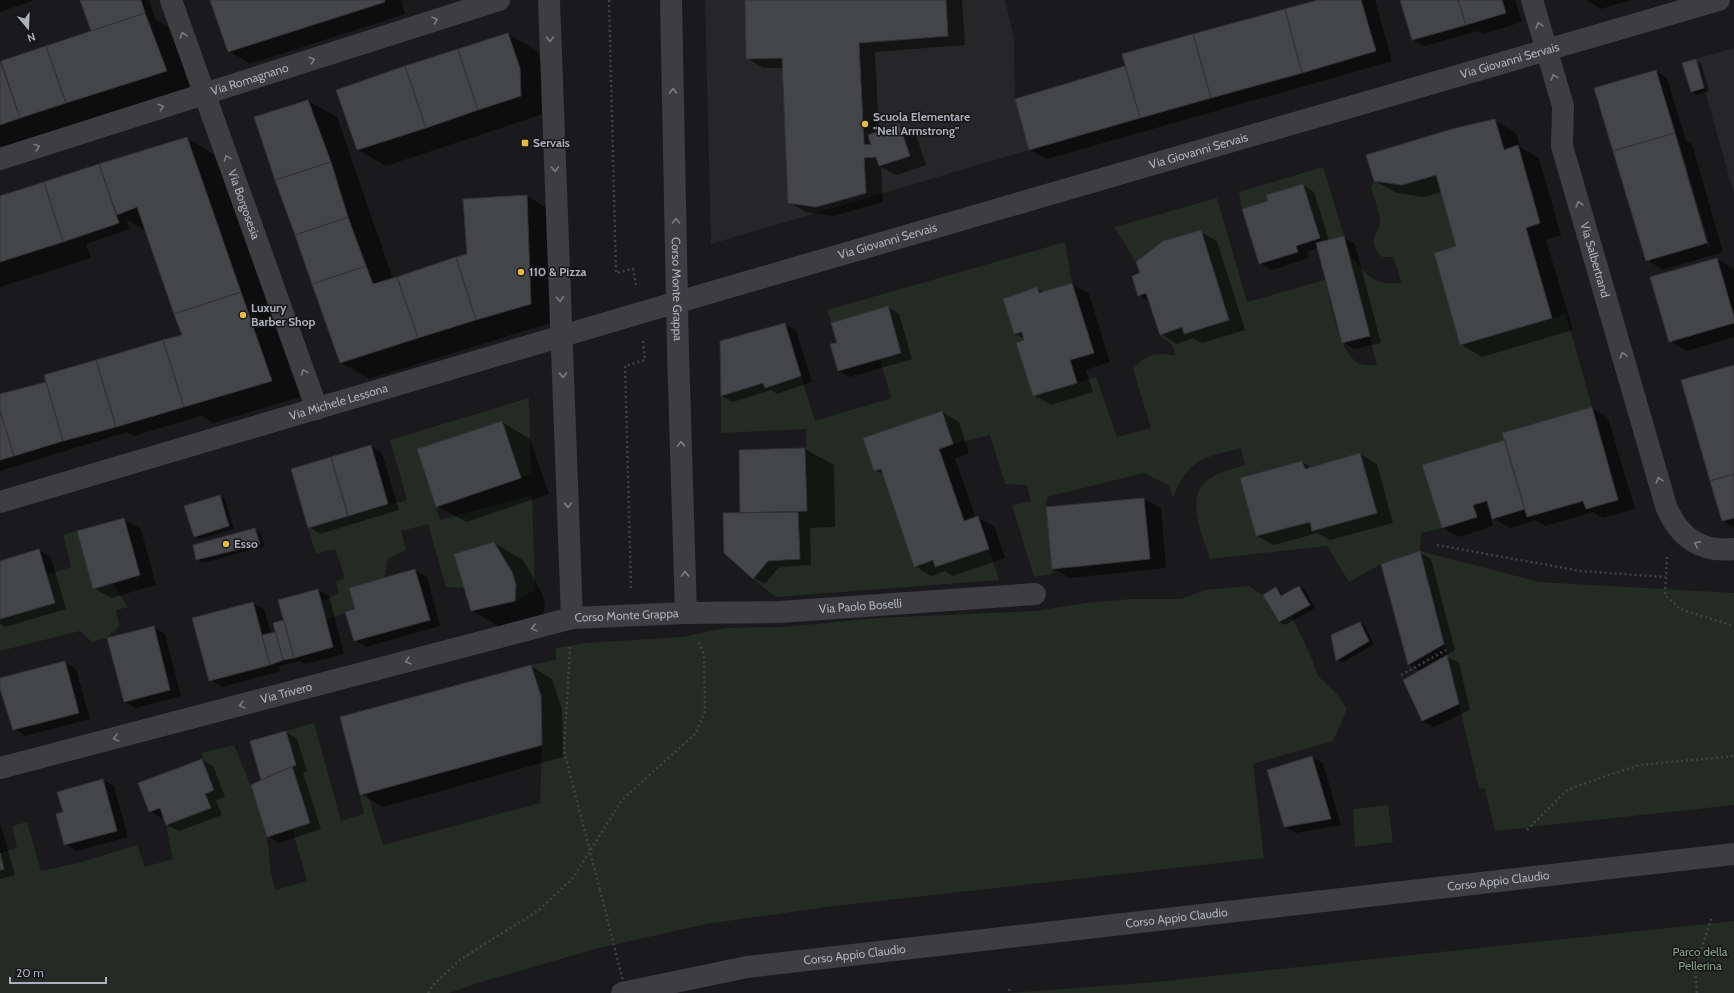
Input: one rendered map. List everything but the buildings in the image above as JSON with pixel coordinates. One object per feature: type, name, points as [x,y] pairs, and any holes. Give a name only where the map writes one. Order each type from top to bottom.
[{"type":"street","name":"Via Borgosesia","points":[[171,0],[317,409]]},
{"type":"street","name":"Via Romagnano","points":[[0,159],[499,0]]},
{"type":"street","name":"Corso Monte Grappa","points":[[549,0],[572,618],[686,613],[671,0]]},
{"type":"street","name":"Via Salbertrand","points":[[1532,0],[1563,106],[1562,146],[1666,506],[1671,517]]},
{"type":"street","name":"Via Giovanni Servais","points":[[678,302],[1719,0]]},
{"type":"street","name":"Via Michele Lessona","points":[[0,502],[678,302]]},
{"type":"street","points":[[1671,517],[1689,539],[1694,542],[1704,547],[1721,550],[1734,549]]},
{"type":"street","name":"Via Paolo Boselli","points":[[686,613],[779,612],[1035,594]]},
{"type":"street","name":"Via Trivero","points":[[0,768],[572,618]]},
{"type":"street","name":"Corso Appio Claudio","points":[[622,993],[747,967],[1734,854]]},
{"type":"path","points":[[1671,517],[1665,577],[1665,595],[1680,609],[1734,626]]},
{"type":"path","points":[[1437,545],[1582,571],[1665,577]]},
{"type":"path","points":[[428,993],[433,985],[461,960],[539,910],[573,878],[622,800],[696,733],[705,710],[704,655],[686,613]]},
{"type":"path","points":[[572,618],[564,751],[591,850],[626,993]]},
{"type":"path","points":[[1401,675],[1446,650]]},
{"type":"path","points":[[1527,830],[1567,790],[1603,777],[1640,765],[1734,756]]},
{"type":"path","points":[[1697,993],[1695,968],[1712,917]]},
{"type":"path","points":[[1009,989],[1010,993]]},
{"type":"shaded area","name":"Scuola Elementare \"Neil Armstrong\"","points":[[705,0],[1005,0],[1014,40],[1015,99],[1029,150],[711,244]]},
{"type":"shaded area","points":[[1734,48],[1734,194],[1696,59]]},
{"type":"green space","points":[[1323,167],[1344,236],[1322,242],[1303,184],[1266,195],[1268,201],[1242,209],[1239,192]]},
{"type":"green space","points":[[1436,175],[1456,246],[1434,253],[1460,345],[1566,314],[1592,407],[1503,433],[1505,440],[1423,465],[1442,528],[1421,533],[1420,551],[1381,564],[1349,582],[1327,546],[1210,559],[1198,523],[1196,503],[1197,494],[1201,487],[1210,479],[1221,473],[1245,465],[1241,448],[1217,454],[1199,462],[1192,467],[1185,475],[1173,498],[1169,486],[1144,473],[1047,497],[1046,507],[1053,574],[1034,577],[1012,505],[1031,501],[1027,485],[1005,484],[990,435],[953,444],[942,411],[863,438],[874,470],[881,469],[914,567],[933,560],[935,567],[989,549],[999,580],[776,597],[753,579],[768,561],[800,559],[798,512],[807,511],[806,429],[721,433],[721,396],[763,383],[765,388],[801,376],[815,421],[891,398],[880,359],[901,353],[888,306],[831,323],[827,310],[1065,242],[1072,283],[1039,293],[1037,287],[1003,299],[1014,334],[1022,332],[1033,396],[1096,377],[1117,437],[1151,428],[1133,369],[1147,357],[1152,355],[1163,354],[1176,356],[1172,345],[1160,335],[1182,327],[1184,334],[1229,320],[1200,231],[1163,241],[1136,262],[1114,227],[1217,198],[1247,302],[1325,280],[1336,325],[1345,348],[1351,357],[1358,363],[1365,365],[1377,365],[1348,253],[1370,277],[1383,283],[1402,283],[1393,257],[1382,257],[1375,247],[1374,240],[1379,228],[1380,220],[1371,187],[1374,181],[1402,185]]},
{"type":"green space","points":[[529,398],[531,473],[521,478],[436,507],[440,520],[532,495],[535,590],[515,601],[516,585],[512,572],[494,542],[454,554],[464,588],[446,587],[428,524],[401,531],[406,550],[388,559],[384,578],[349,588],[355,609],[326,620],[321,602],[339,593],[336,582],[345,578],[335,549],[316,554],[308,528],[407,500],[390,440]]},
{"type":"green space","points":[[77,531],[128,607],[116,610],[119,626],[107,638],[92,642],[80,631],[0,651],[0,619],[55,603],[47,575],[71,567],[63,535]]},
{"type":"green space","points":[[1420,551],[1539,582],[1734,593],[1734,805],[1495,831],[1485,789],[1479,788]]},
{"type":"green space","points":[[1249,586],[1263,595],[1278,622],[1291,615],[1312,659],[1318,676],[1336,693],[1347,709],[1333,741],[1253,764],[1264,858],[834,906],[706,924],[595,949],[481,982],[449,993],[0,993],[0,870],[4,869],[0,853],[17,848],[12,826],[27,822],[41,871],[78,863],[137,845],[145,867],[173,859],[166,825],[211,808],[205,794],[214,790],[201,753],[234,745],[260,812],[268,842],[273,883],[276,890],[307,881],[292,828],[310,823],[292,766],[296,765],[286,731],[314,723],[341,821],[364,814],[360,795],[367,793],[383,845],[540,803],[542,745],[541,696],[531,665],[556,660],[556,648],[585,643],[682,637],[725,628],[784,627],[877,618],[1036,611],[1085,603],[1131,599],[1181,599],[1205,590]]},
{"type":"green space","points":[[1388,805],[1393,842],[1355,847],[1353,809]]},
{"type":"green space","name":"Parco della Pellerina","points":[[1734,921],[1734,993],[1009,993],[1156,982]]},
{"type":"place","name":"Scuola Elementare \"Neil Armstrong\"","points":[[865,124]]},
{"type":"place","name":"Servais","points":[[525,143]]},
{"type":"place","name":"110 & Pizza","points":[[521,272]]},
{"type":"place","name":"Luxury Barber Shop","points":[[243,315]]},
{"type":"place","name":"Esso","points":[[226,544]]}]
